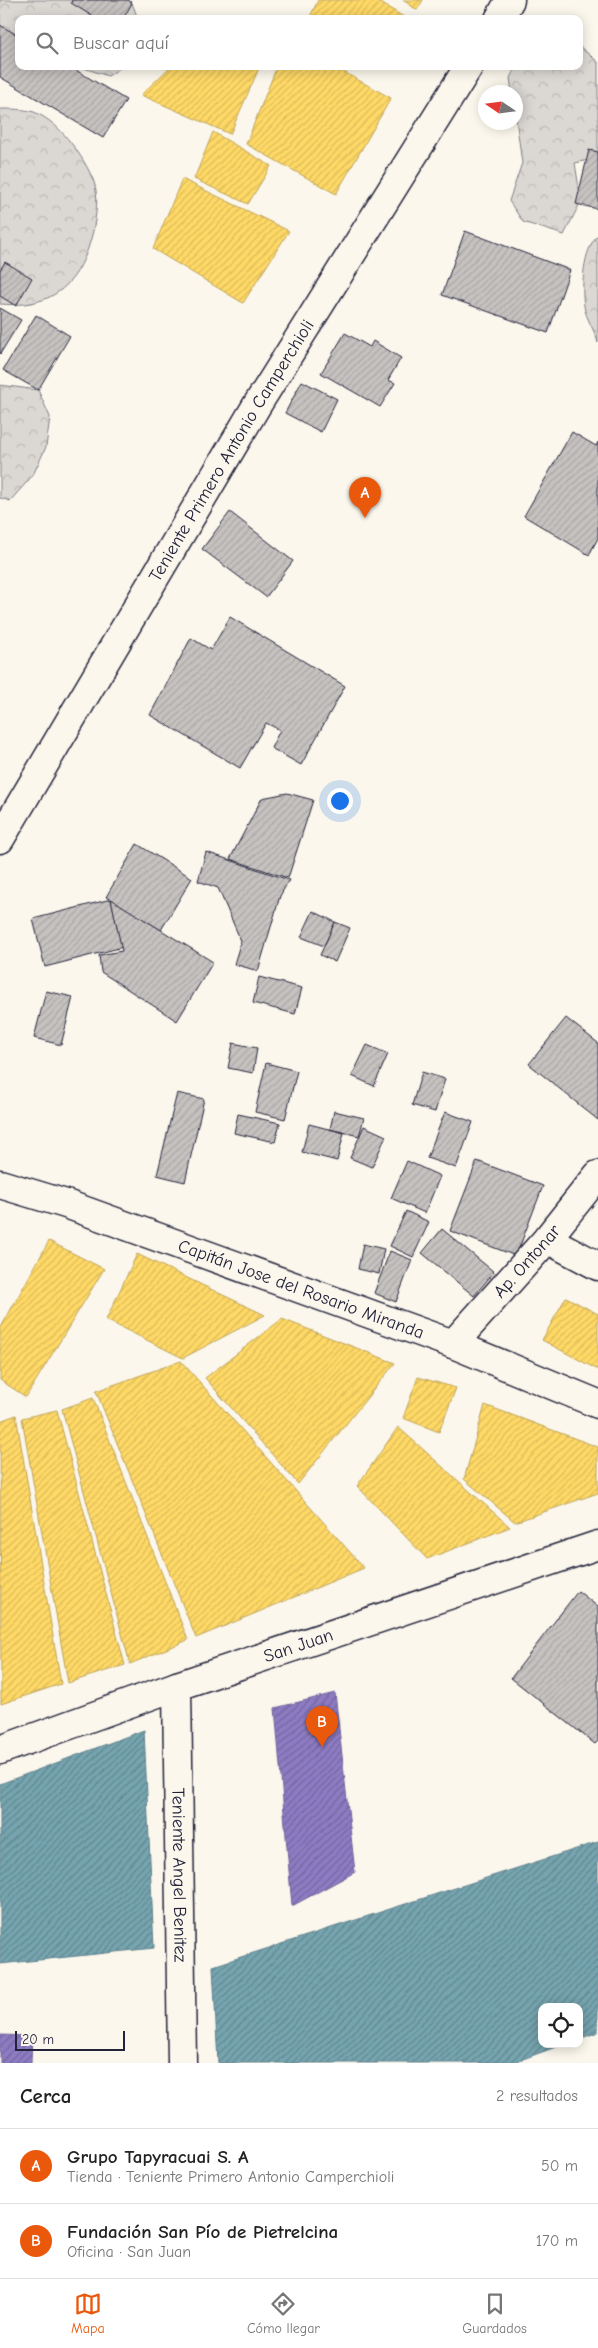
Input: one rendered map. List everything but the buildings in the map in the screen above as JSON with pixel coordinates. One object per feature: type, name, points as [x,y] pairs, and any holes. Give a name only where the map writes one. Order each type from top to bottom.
[{"type":"street","points":[[501,15],[510,0]]},
{"type":"street","name":"Teniente Primero Antonio Camperchioli","points":[[0,839],[257,405],[466,70]]},
{"type":"street","name":"Ap. Ontonar","points":[[453,1344],[547,1239],[598,1175]]},
{"type":"street","name":"Capitán Jose del Rosario Miranda","points":[[0,1184],[75,1208],[453,1344],[598,1404]]},
{"type":"street","points":[[547,1239],[598,1266]]},
{"type":"street","name":"San Juan","points":[[0,1750],[177,1686],[598,1545]]},
{"type":"street","name":"Teniente Angel Benitez","points":[[177,1686],[182,2063]]},
{"type":"green space","points":[[0,0],[128,0],[132,3],[136,15],[15,15],[15,34],[0,33]]},
{"type":"green space","points":[[583,49],[598,62],[598,158],[575,163],[581,201],[564,235],[523,222],[509,201],[522,163],[518,130],[523,130],[523,85],[511,85],[510,78],[514,70],[583,70]]},
{"type":"green space","points":[[90,70],[117,70],[108,76]]},
{"type":"green space","points":[[0,109],[34,112],[55,125],[78,152],[94,182],[97,200],[96,213],[88,249],[81,265],[73,278],[63,288],[50,297],[36,302],[0,304]]},
{"type":"green space","points":[[598,235],[598,343],[585,311],[583,288],[586,258],[593,241]]},
{"type":"green space","points":[[0,385],[38,390],[50,417],[46,447],[33,475],[10,501],[0,498]]},
{"type":"place","name":"Grupo Tapyracuai S. A","points":[[365,518]]},
{"type":"place","name":"Fundación San Pío de Pietrelcina","points":[[322,1747]]}]
